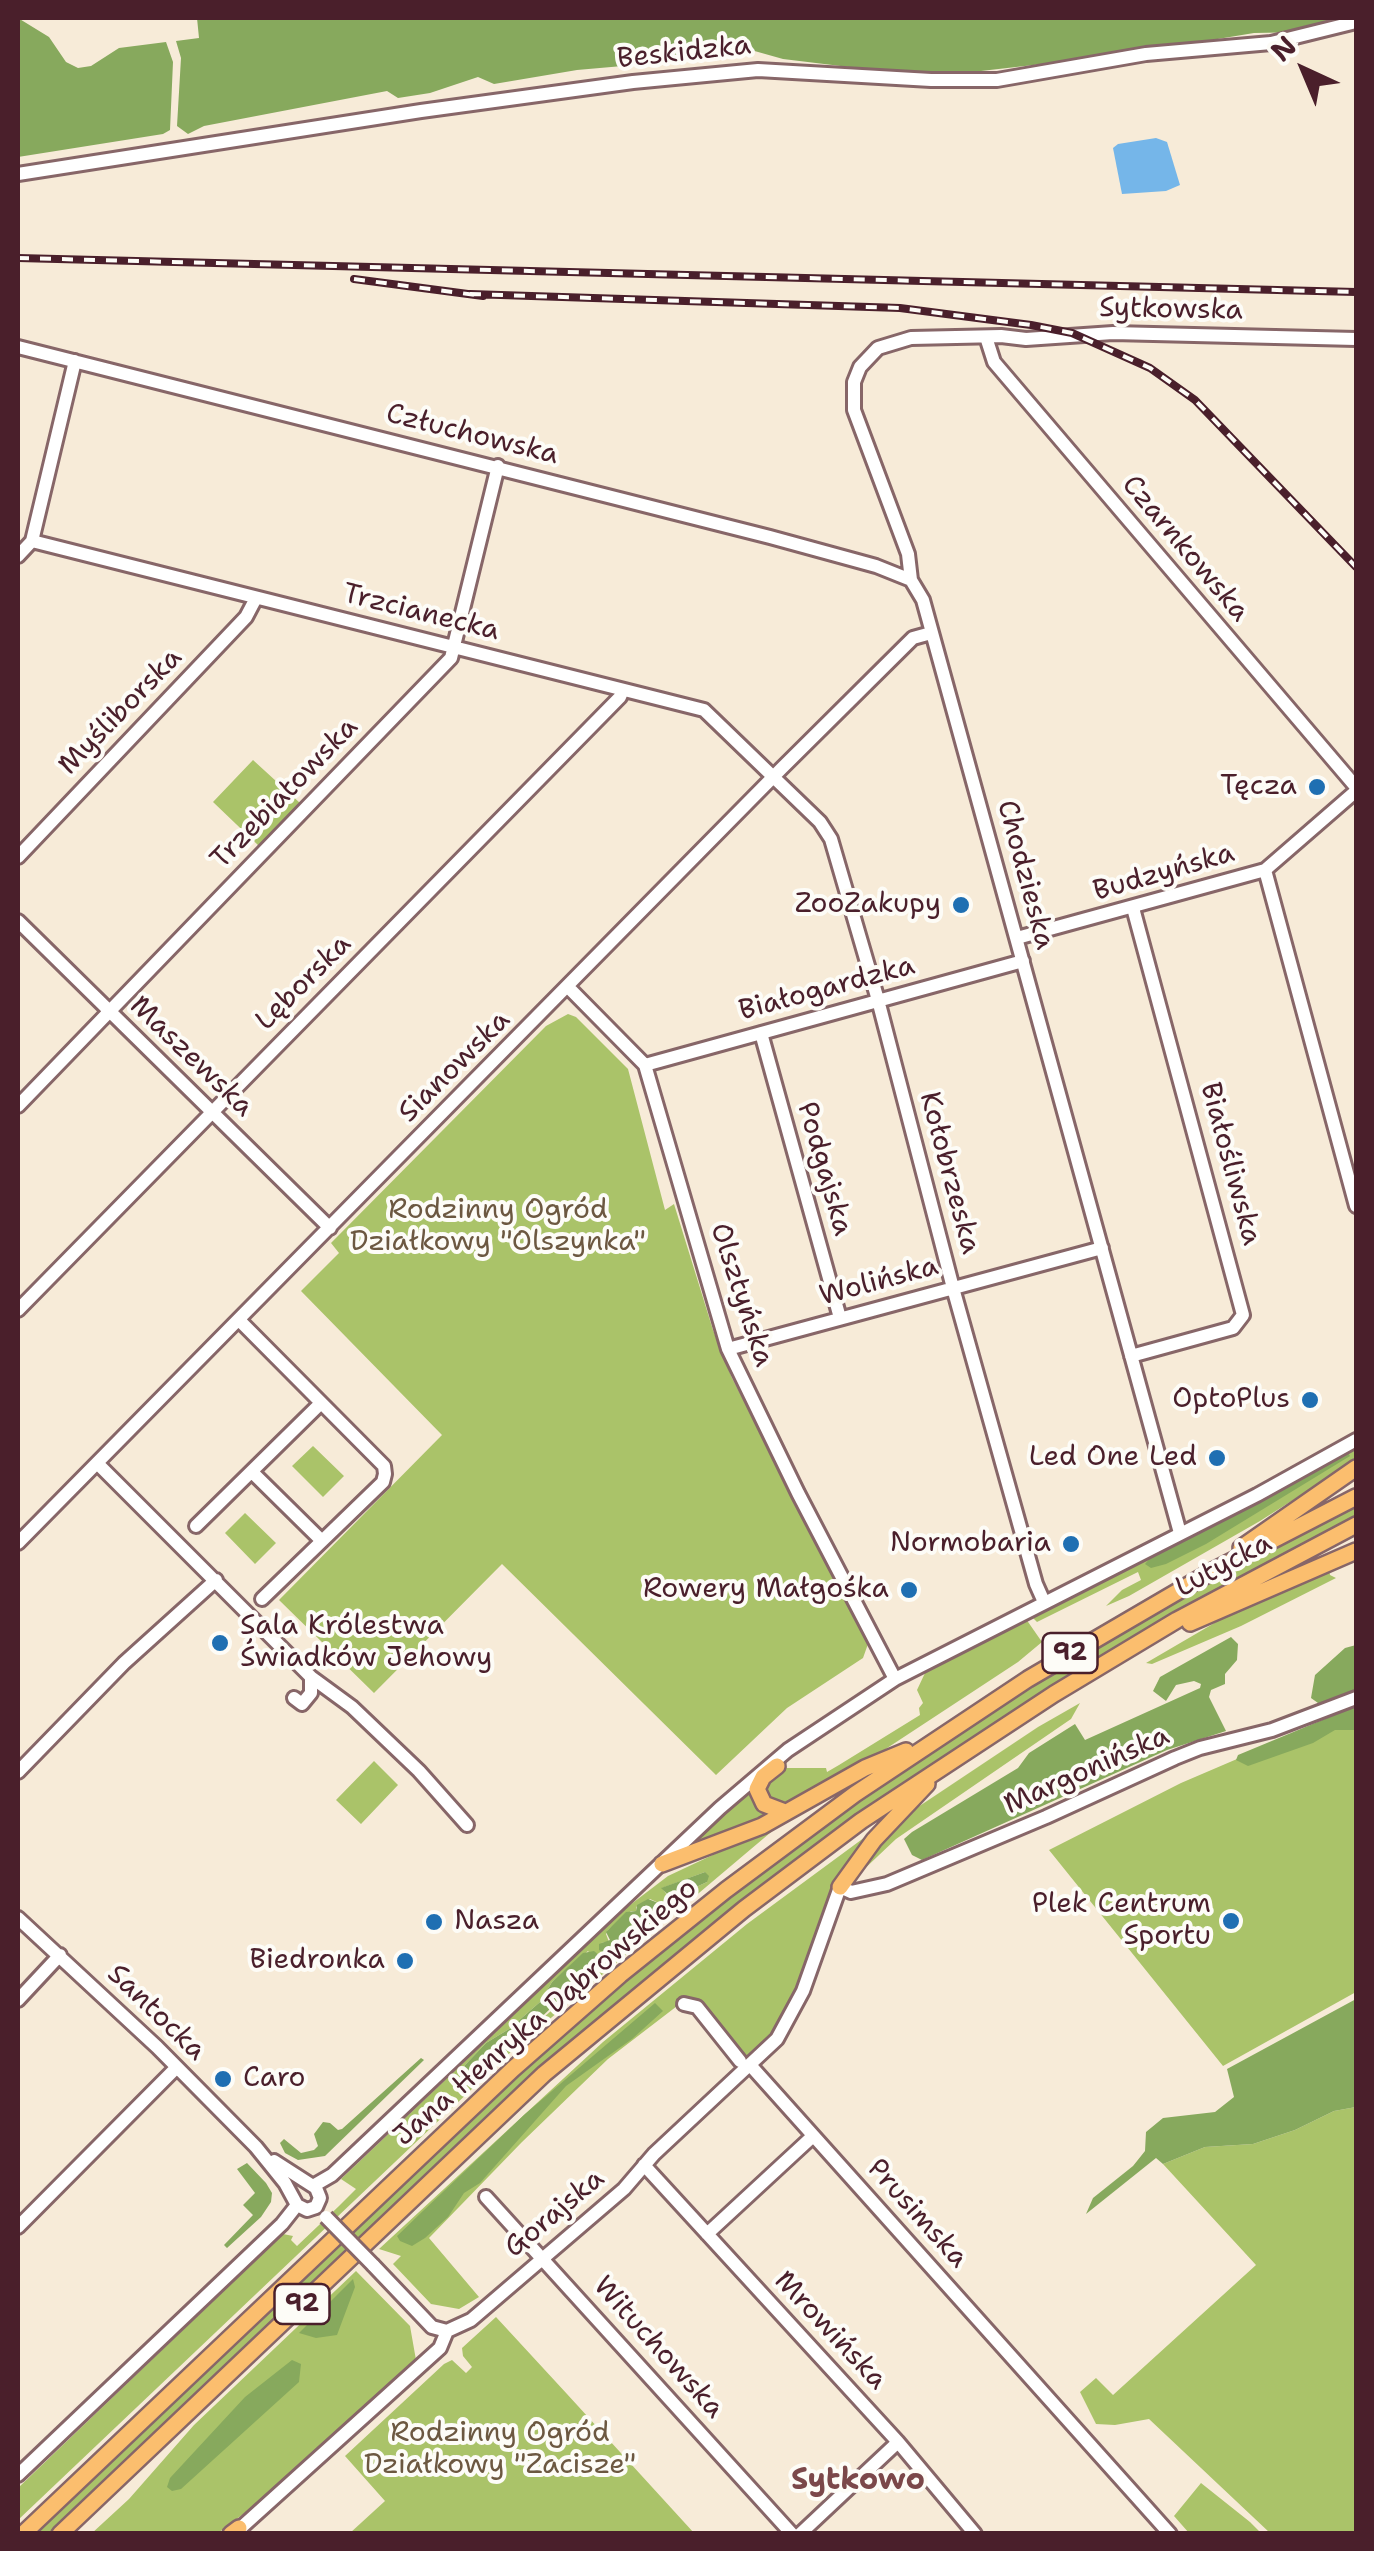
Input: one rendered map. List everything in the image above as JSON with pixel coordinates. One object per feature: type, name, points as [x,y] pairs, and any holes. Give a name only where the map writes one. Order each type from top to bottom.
[{"type":"main road","points":[[1210,1572],[1272,1524],[1356,1468]]},
{"type":"main road","name":"Lutycka","points":[[1210,1572],[1356,1496]]},
{"type":"main road","name":"Lutycka","points":[[1117,1655],[1356,1525]]},
{"type":"main road","points":[[1117,1655],[1356,1551]]},
{"type":"main road","name":"Jana Henryka Dąbrowskiego","points":[[23,2534],[578,2010],[749,1872],[932,1741],[1074,1650],[1210,1572]]},
{"type":"main road","name":"Jana Henryka Dąbrowskiego","points":[[60,2534],[492,2122],[579,2044],[779,1882],[947,1763],[1117,1655]]},
{"type":"main road","points":[[662,1864],[762,1826],[865,1768],[932,1741]]},
{"type":"main road","points":[[840,1887],[874,1840],[947,1763]]},
{"type":"main road","points":[[776,1766],[756,1789],[764,1804],[785,1812]]},
{"type":"street","name":"Beskidzka","points":[[18,174],[421,111],[672,78],[758,70],[997,80],[1146,54],[1272,42],[1356,22]]},
{"type":"street","name":"Sytkowska","points":[[986,337],[1026,339],[1113,332],[1356,339]]},
{"type":"street","name":"Chodzieska","points":[[986,337],[898,340],[878,348],[856,374],[854,410],[908,554],[911,580],[923,600],[1180,1533]]},
{"type":"street","name":"Czarnkowska","points":[[986,337],[994,362],[1356,789]]},
{"type":"street","name":"Człuchowska","points":[[18,347],[498,466],[876,566],[911,580]]},
{"type":"street","points":[[18,556],[32,541],[74,361]]},
{"type":"street","name":"Trzebiatowska","points":[[18,1106],[451,658],[498,466]]},
{"type":"street","name":"Trzcianecka","points":[[32,541],[704,710],[773,777]]},
{"type":"street","name":"Myśliborska","points":[[18,857],[246,617],[256,598]]},
{"type":"street","name":"Sianowska","points":[[18,1543],[773,777],[913,638],[931,632]]},
{"type":"street","name":"Lęborska","points":[[18,1310],[624,690]]},
{"type":"street","name":"Kołobrzeska","points":[[773,777],[828,831],[1044,1602]]},
{"type":"street","name":"Budzyńska","points":[[1017,938],[1265,870],[1356,789]]},
{"type":"street","points":[[1265,870],[1356,1206]]},
{"type":"street","name":"Białośliwska","points":[[1132,1356],[1233,1328],[1243,1316],[1133,908]]},
{"type":"street","name":"Maszewska","points":[[18,921],[330,1228]]},
{"type":"street","name":"Białogardzka","points":[[644,1065],[1023,962]]},
{"type":"street","name":"Olsztyńska","points":[[568,988],[644,1065],[728,1349],[896,1679]]},
{"type":"street","name":"Podgajska","points":[[761,1032],[840,1318]]},
{"type":"street","name":"Wolińska","points":[[728,1349],[1102,1248]]},
{"type":"street","points":[[239,1320],[384,1466],[385,1474],[383,1482],[262,1599]]},
{"type":"street","points":[[196,1526],[321,1403]]},
{"type":"street","name":"Jana Henryka Dąbrowskiego","points":[[296,2202],[298,2188],[332,2175],[744,1786],[788,1750],[896,1679],[1356,1440]]},
{"type":"street","points":[[97,1462],[311,1677],[352,1706],[420,1771],[467,1825]]},
{"type":"street","points":[[252,1472],[322,1541]]},
{"type":"street","points":[[18,1772],[124,1663],[216,1580]]},
{"type":"street","points":[[294,1698],[302,1704],[311,1693],[311,1677]]},
{"type":"street","name":"Margonińska","points":[[840,1887],[850,1892],[887,1884],[1200,1748],[1272,1730],[1356,1698]]},
{"type":"street","name":"Gorajska","points":[[235,2532],[440,2348],[447,2332],[471,2320],[624,2189],[746,2064],[777,2038],[791,2016],[840,1887]]},
{"type":"street","name":"Santocka","points":[[18,1918],[256,2147],[296,2202]]},
{"type":"street","points":[[18,2000],[60,1955]]},
{"type":"street","name":"Prusimska","points":[[684,2004],[698,2007],[1170,2534]]},
{"type":"street","points":[[18,2227],[176,2068]]},
{"type":"street","points":[[707,2234],[813,2136]]},
{"type":"street","name":"Santocka","points":[[256,2147],[311,2185]]},
{"type":"street","name":"Mrowińska","points":[[644,2166],[898,2442],[975,2534]]},
{"type":"street","points":[[311,2185],[320,2198],[321,2212]]},
{"type":"street","name":"Wituchowska","points":[[486,2197],[796,2534]]},
{"type":"street","points":[[18,2475],[282,2224],[296,2202],[307,2210],[321,2212],[432,2327],[447,2332]]},
{"type":"street","points":[[796,2534],[898,2442]]},
{"type":"green space","points":[[18,18],[49,37],[66,62],[78,68],[91,66],[119,48],[166,42],[173,62],[170,130],[18,157]]},
{"type":"green space","points":[[197,18],[1348,18],[1306,32],[1254,33],[1121,55],[981,71],[890,72],[783,59],[751,50],[718,59],[705,53],[691,60],[577,70],[494,84],[478,77],[430,93],[398,98],[387,91],[204,126],[188,134],[177,126],[181,58],[176,41],[199,38]]},
{"type":"green space","points":[[253,760],[300,803],[259,846],[213,802]]},
{"type":"green space","name":"Rodzinny Ogród Działkowy \"Olszynka\"","points":[[568,1014],[576,1017],[628,1069],[665,1210],[674,1204],[732,1378],[868,1644],[863,1658],[787,1708],[716,1775],[502,1564],[374,1693],[279,1600],[442,1435],[301,1291],[339,1253],[331,1243],[546,1026]]},
{"type":"green space","points":[[1356,1445],[1356,1460],[1129,1596],[1106,1606],[1122,1590],[1141,1580],[1138,1572],[1037,1622],[1033,1618],[1032,1615],[1095,1586]]},
{"type":"green space","points":[[313,1446],[344,1476],[323,1497],[292,1466]]},
{"type":"green space","points":[[1347,1451],[1350,1456],[1206,1544],[1166,1564],[1151,1568],[1145,1564],[1151,1557],[1306,1477]]},
{"type":"green space","points":[[1356,1505],[1356,1517],[1152,1626],[986,1729],[879,1800],[752,1893],[516,2091],[50,2533],[34,2534],[494,2096],[703,1917],[833,1819],[1029,1687],[1189,1592]]},
{"type":"green space","points":[[245,1513],[276,1543],[255,1564],[225,1533]]},
{"type":"green space","points":[[1329,1570],[1336,1578],[1241,1626],[1152,1664],[1146,1663],[1235,1611]]},
{"type":"green space","points":[[1026,1619],[1042,1642],[1018,1662],[875,1756],[784,1805],[770,1802],[764,1789],[766,1781],[781,1768],[826,1768],[827,1772],[839,1765],[920,1715],[923,1703],[917,1690],[925,1673]]},
{"type":"green space","points":[[1231,1637],[1238,1644],[1237,1660],[1225,1674],[1225,1684],[1211,1690],[1209,1697],[1226,1731],[1167,1750],[922,1860],[912,1855],[904,1839],[912,1832],[1018,1768],[1029,1753],[1075,1724],[1085,1740],[1200,1688],[1201,1684],[1194,1681],[1176,1685],[1166,1701],[1153,1691],[1160,1677]]},
{"type":"green space","points":[[1356,1645],[1356,1694],[1327,1705],[1311,1698],[1315,1675],[1345,1648]]},
{"type":"green space","points":[[1080,1703],[1071,1719],[896,1839],[859,1874],[870,1853],[906,1815]]},
{"type":"green space","points":[[1356,1706],[1356,1730],[1335,1730],[1313,1743],[1248,1766],[1236,1760],[1238,1755]]},
{"type":"green space","name":"Plek Centrum Sportu","points":[[1356,1708],[1356,1992],[1223,2066],[1049,1850],[1181,1783]]},
{"type":"green space","points":[[374,1761],[398,1785],[361,1824],[336,1800]]},
{"type":"green space","points":[[743,1795],[749,1795],[766,1815],[681,1855]]},
{"type":"green space","points":[[783,1822],[513,2050],[18,2520],[18,2488],[283,2234],[293,2236],[291,2240],[297,2246],[356,2189],[341,2179],[626,1908],[668,1876]],"holes":[[[705,1872],[707,1882],[664,1910],[620,1953],[601,1943],[609,1942],[608,1930],[636,1911],[636,1907],[650,1899],[666,1903],[669,1898],[662,1888]],[[588,1951],[601,1969],[576,1985],[503,2057],[462,2085],[465,2065],[486,2043],[540,2002],[552,1982]]]},
{"type":"green space","points":[[880,1826],[857,1850],[836,1883],[789,2005],[776,2028],[750,2058],[745,2060],[697,2004],[681,2003],[608,2059],[429,2238],[479,2297],[459,2309],[431,2304],[393,2264],[401,2256],[379,2249],[603,2042],[747,1924]]},
{"type":"green space","points":[[705,1872],[709,1876],[707,1882],[694,1888],[683,1902],[664,1910],[618,1955],[610,1956],[599,1950],[599,1944],[610,1940],[606,1932],[626,1912],[636,1911],[637,1905],[648,1899],[666,1903],[669,1896],[661,1888]]},
{"type":"green space","points":[[594,1951],[602,1958],[601,1969],[576,1985],[570,1996],[551,2008],[481,2075],[460,2085],[465,2065],[486,2043],[540,2002],[552,1982],[583,1953]]},
{"type":"green space","points":[[1356,1999],[1356,2107],[1334,2111],[1253,2144],[1205,2147],[1163,2164],[1156,2158],[1086,2214],[1093,2198],[1133,2166],[1145,2151],[1146,2132],[1163,2118],[1215,2112],[1234,2097],[1227,2069]]},
{"type":"green space","points":[[655,2003],[663,2011],[632,2039],[566,2086],[480,2183],[464,2193],[448,2217],[412,2246],[400,2241],[397,2236],[525,2114]]},
{"type":"green space","points":[[421,2058],[424,2060],[325,2156],[298,2160],[285,2153],[280,2143],[284,2139],[301,2153],[314,2150],[318,2146],[314,2134],[323,2122],[342,2129]]},
{"type":"green space","points":[[1356,2107],[1356,2533],[1270,2533],[1149,2419],[1096,2424],[1080,2392],[1096,2378],[1113,2395],[1256,2265],[1163,2164],[1205,2147],[1253,2144],[1334,2111]]},
{"type":"green space","points":[[247,2163],[266,2183],[272,2193],[271,2202],[261,2217],[227,2248],[224,2245],[253,2215],[243,2205],[255,2193],[237,2169]]},
{"type":"green space","points":[[356,2271],[410,2326],[416,2360],[271,2493],[218,2533],[91,2534],[129,2499],[194,2425]]},
{"type":"green space","points":[[353,2279],[355,2287],[337,2335],[316,2338],[299,2333]]},
{"type":"green space","name":"Rodzinny Ogród Działkowy \"Zacisze\"","points":[[496,2317],[694,2533],[350,2533],[385,2501],[345,2456],[444,2364],[452,2360],[466,2373],[472,2367],[462,2348]]},
{"type":"green space","points":[[292,2360],[301,2364],[299,2382],[181,2489],[172,2491],[167,2487],[170,2478],[245,2397]]},
{"type":"green space","points":[[1201,2483],[1261,2533],[1189,2533],[1174,2516]]},
{"type":"water","points":[[1156,138],[1167,142],[1180,185],[1166,191],[1122,194],[1113,148]]},
{"type":"railway","points":[[18,258],[1356,292]]},
{"type":"railway","points":[[354,279],[483,296]]},
{"type":"railway","points":[[470,294],[900,308],[1072,333],[1150,368],[1195,400],[1356,567]]},
{"type":"place","name":"Tęcza","points":[[1317,787]]},
{"type":"place","name":"ZooZakupy","points":[[961,905]]},
{"type":"place","name":"OptoPlus","points":[[1310,1400]]},
{"type":"place","name":"Led One Led","points":[[1217,1458]]},
{"type":"place","name":"Normobaria","points":[[1071,1544]]},
{"type":"place","name":"Rowery Małgośka","points":[[909,1590]]},
{"type":"place","name":"Sala Królestwa Świadków Jehowy","points":[[220,1643]]},
{"type":"place","name":"Plek Centrum Sportu","points":[[1231,1921]]},
{"type":"place","name":"Nasza","points":[[434,1922]]},
{"type":"place","name":"Biedronka","points":[[405,1961]]},
{"type":"place","name":"Caro","points":[[223,2079]]},
{"type":"district","name":"Sytkowo","points":[[858,2481]]}]
